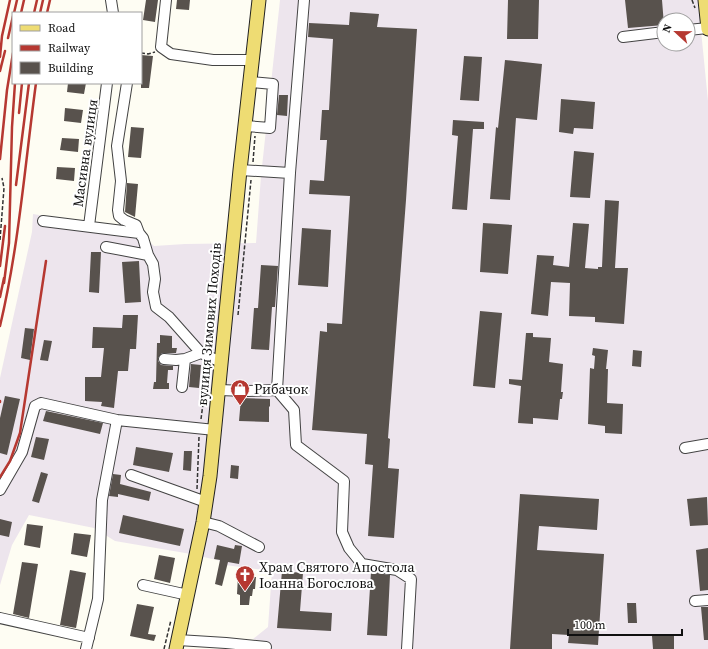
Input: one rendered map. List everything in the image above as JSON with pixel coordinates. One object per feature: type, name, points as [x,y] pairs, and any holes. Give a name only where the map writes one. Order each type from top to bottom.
[{"type":"main road","name":"вулиця Зимових Походів","points":[[177,645],[206,502],[215,430],[221,362],[251,126],[250,82],[259,0]]},
{"type":"main road","points":[[705,0],[708,29]]},
{"type":"street","points":[[112,0],[112,12]]},
{"type":"street","points":[[166,0],[161,47],[171,54],[213,60],[252,60]]},
{"type":"street","points":[[304,0],[290,173],[277,390],[294,410],[296,445],[344,481],[342,532],[349,548],[362,564],[397,570],[411,579],[407,649]]},
{"type":"street","points":[[696,30],[708,29]]},
{"type":"street","points":[[623,37],[656,33]]},
{"type":"street","points":[[250,82],[273,84],[270,128],[251,126]]},
{"type":"street","name":"Масивна вулиця","points":[[89,226],[107,84]]},
{"type":"street","points":[[127,84],[117,146],[121,181],[118,210],[119,216],[136,225],[143,238],[148,255],[153,264],[155,279],[153,292],[156,307],[168,317],[201,353],[221,362]]},
{"type":"street","points":[[106,98],[124,102]]},
{"type":"street","points":[[246,170],[290,173]]},
{"type":"street","points":[[44,221],[139,233]]},
{"type":"street","points":[[106,247],[148,255]]},
{"type":"street","points":[[164,359],[185,359],[201,353]]},
{"type":"street","points":[[182,386],[185,359]]},
{"type":"street","points":[[219,390],[277,390]]},
{"type":"street","points":[[0,490],[22,452],[35,406],[41,403],[117,420],[215,430]]},
{"type":"street","points":[[86,649],[98,599],[102,500],[117,420]]},
{"type":"street","points":[[685,448],[708,444]]},
{"type":"street","points":[[131,475],[206,502]]},
{"type":"street","points":[[203,522],[219,526],[259,547]]},
{"type":"street","points":[[142,585],[188,595]]},
{"type":"street","points":[[695,602],[708,600]]},
{"type":"street","points":[[0,618],[89,638]]},
{"type":"street","points":[[177,645],[226,643],[266,647]]},
{"type":"path","points":[[238,315],[246,170],[251,126]]},
{"type":"path","points":[[0,240],[4,188],[2,178]]},
{"type":"shaded area","points":[[280,0],[698,0],[708,101],[708,649],[269,649],[270,643],[253,639],[268,627],[272,571],[225,565],[225,562],[191,554],[115,541],[94,528],[29,515],[12,545],[0,585],[0,378],[32,232],[33,214],[139,231],[154,246],[256,243],[261,176]]},
{"type":"building","points":[[146,0],[158,0],[155,22],[143,20]]},
{"type":"building","points":[[177,0],[190,0],[189,10],[176,9]]},
{"type":"building","points":[[508,0],[539,0],[538,39],[507,39]]},
{"type":"building","points":[[625,0],[662,0],[663,12],[656,12],[656,26],[628,28]]},
{"type":"building","points":[[350,12],[379,14],[377,27],[417,29],[388,438],[390,439],[388,468],[399,469],[394,538],[368,536],[373,465],[365,464],[367,434],[312,430],[320,331],[327,332],[327,323],[342,324],[350,196],[309,194],[310,180],[324,181],[327,140],[320,140],[322,110],[329,110],[333,39],[308,37],[309,23],[349,25]]},
{"type":"building","points":[[142,55],[153,56],[149,88],[141,88]]},
{"type":"building","points":[[464,56],[482,57],[479,101],[460,100]]},
{"type":"building","points":[[505,60],[542,64],[537,120],[516,118],[510,200],[490,199],[496,127],[498,128]]},
{"type":"building","points":[[68,84],[86,84],[84,94],[67,92]]},
{"type":"building","points":[[279,95],[288,95],[287,116],[277,115]]},
{"type":"building","points":[[561,99],[595,102],[593,129],[574,128],[573,134],[559,132]]},
{"type":"building","points":[[65,108],[83,110],[81,123],[64,121]]},
{"type":"building","points":[[453,120],[484,122],[484,129],[473,129],[467,210],[452,209],[458,136],[452,135]]},
{"type":"building","points":[[131,127],[144,128],[141,158],[128,157]]},
{"type":"building","points":[[62,138],[79,139],[78,152],[60,150]]},
{"type":"building","points":[[574,151],[594,153],[590,198],[570,197]]},
{"type":"building","points":[[57,167],[75,168],[74,181],[56,179]]},
{"type":"building","points":[[127,183],[138,184],[135,217],[125,212]]},
{"type":"building","points":[[605,200],[619,201],[615,268],[628,268],[624,324],[595,322],[595,317],[569,316],[570,283],[551,282],[548,316],[531,314],[537,255],[554,256],[553,265],[569,267],[573,223],[589,224],[585,268],[598,269],[598,267],[602,267]]},
{"type":"building","points":[[483,223],[512,225],[508,274],[480,272]]},
{"type":"building","points":[[302,228],[331,230],[328,287],[298,285]]},
{"type":"building","points":[[91,252],[101,252],[99,293],[89,292]]},
{"type":"building","points":[[139,261],[141,302],[125,303],[122,262]]},
{"type":"building","points":[[261,265],[278,266],[275,307],[272,307],[269,350],[251,349],[254,308],[258,308]]},
{"type":"building","points":[[480,311],[502,313],[495,388],[473,386]]},
{"type":"building","points":[[123,315],[138,315],[136,349],[130,349],[128,371],[118,371],[114,408],[101,406],[102,402],[85,401],[85,377],[101,377],[104,348],[92,348],[93,327],[122,328]]},
{"type":"building","points":[[25,328],[34,329],[30,360],[21,358]]},
{"type":"building","points":[[526,333],[533,333],[533,337],[551,338],[549,362],[563,364],[561,392],[563,392],[562,399],[560,399],[558,420],[533,418],[533,424],[518,423],[521,386],[509,384],[509,379],[522,380]]},
{"type":"building","points":[[160,335],[172,336],[172,348],[177,348],[176,353],[162,353],[158,358],[161,365],[173,366],[173,370],[168,370],[167,383],[169,383],[169,389],[153,389],[154,382],[156,382],[157,343],[160,343]]},
{"type":"building","points":[[44,340],[52,341],[48,361],[40,360]]},
{"type":"building","points":[[593,348],[608,350],[606,369],[608,369],[607,403],[623,404],[622,434],[605,433],[605,426],[588,424],[590,368],[594,369],[595,356],[592,355]]},
{"type":"building","points":[[633,350],[642,351],[641,367],[632,366]]},
{"type":"building","points":[[191,364],[201,365],[199,388],[189,387]]},
{"type":"building","points":[[5,396],[20,399],[7,455],[0,453],[0,418]]},
{"type":"building","points":[[241,398],[270,399],[269,422],[239,421]]},
{"type":"building","points":[[46,411],[103,423],[100,434],[43,421]]},
{"type":"building","points":[[36,437],[49,439],[44,460],[31,457]]},
{"type":"building","points":[[136,447],[173,453],[169,472],[133,465]]},
{"type":"building","points":[[184,451],[192,451],[191,471],[183,470]]},
{"type":"building","points":[[231,465],[239,466],[238,479],[230,478]]},
{"type":"building","points":[[41,472],[48,474],[39,503],[32,501]]},
{"type":"building","points":[[113,474],[121,475],[120,484],[151,492],[149,501],[118,494],[118,497],[109,496]]},
{"type":"building","points":[[520,494],[599,499],[597,530],[539,526],[537,550],[604,554],[598,645],[568,643],[569,635],[552,634],[552,649],[510,649]]},
{"type":"building","points":[[707,497],[708,525],[690,526],[687,499]]},
{"type":"building","points":[[123,515],[184,529],[180,546],[119,533]]},
{"type":"building","points":[[0,519],[12,522],[9,537],[0,535]]},
{"type":"building","points":[[27,524],[43,526],[40,548],[24,545]]},
{"type":"building","points":[[74,533],[91,535],[87,557],[71,554]]},
{"type":"building","points":[[217,545],[234,549],[235,545],[242,546],[239,564],[228,562],[222,586],[215,584],[220,560],[214,559]]},
{"type":"building","points":[[708,548],[708,590],[700,591],[696,550]]},
{"type":"building","points":[[159,555],[175,558],[170,583],[154,579]]},
{"type":"building","points":[[22,562],[38,564],[29,618],[13,614]]},
{"type":"building","points":[[70,570],[86,573],[76,628],[60,625]]},
{"type":"building","points":[[282,571],[303,573],[300,611],[332,613],[331,631],[277,628]]},
{"type":"building","points":[[371,572],[390,575],[387,636],[367,635]]},
{"type":"building","name":"Храм Святого Апостола Іоанна Богослова","points":[[238,576],[256,577],[255,589],[253,589],[252,596],[250,596],[249,605],[240,605],[240,595],[237,594]]},
{"type":"building","points":[[627,603],[636,603],[637,623],[628,623]]},
{"type":"building","points":[[137,604],[154,607],[148,634],[156,635],[154,641],[130,636]]},
{"type":"building","points":[[701,607],[708,607],[708,640],[704,640]]},
{"type":"building","points":[[652,636],[674,636],[674,649],[653,649]]},
{"type":"railway","points":[[0,57],[2,36],[10,0]]},
{"type":"railway","points":[[14,12],[17,0]]},
{"type":"railway","points":[[21,12],[24,0]]},
{"type":"railway","points":[[34,12],[37,0]]},
{"type":"railway","points":[[40,12],[43,0]]},
{"type":"railway","points":[[47,12],[50,0]]},
{"type":"railway","points":[[8,38],[12,20]]},
{"type":"railway","points":[[0,71],[5,51]]},
{"type":"railway","points":[[0,159],[7,90],[12,59]]},
{"type":"railway","points":[[4,283],[9,243],[12,127],[15,84]]},
{"type":"railway","points":[[19,113],[22,84]]},
{"type":"railway","points":[[16,185],[29,84]]},
{"type":"railway","points":[[0,326],[7,296],[17,235],[36,84]]},
{"type":"railway","points":[[0,266],[5,226]]},
{"type":"railway","points":[[0,477],[10,461],[20,433],[46,261]]},
{"type":"railway","points":[[0,297],[4,278]]},
{"type":"place","name":"Рибачок","points":[[240,406]]},
{"type":"place","name":"Храм Святого Апостола Іоанна Богослова","points":[[245,592]]}]
